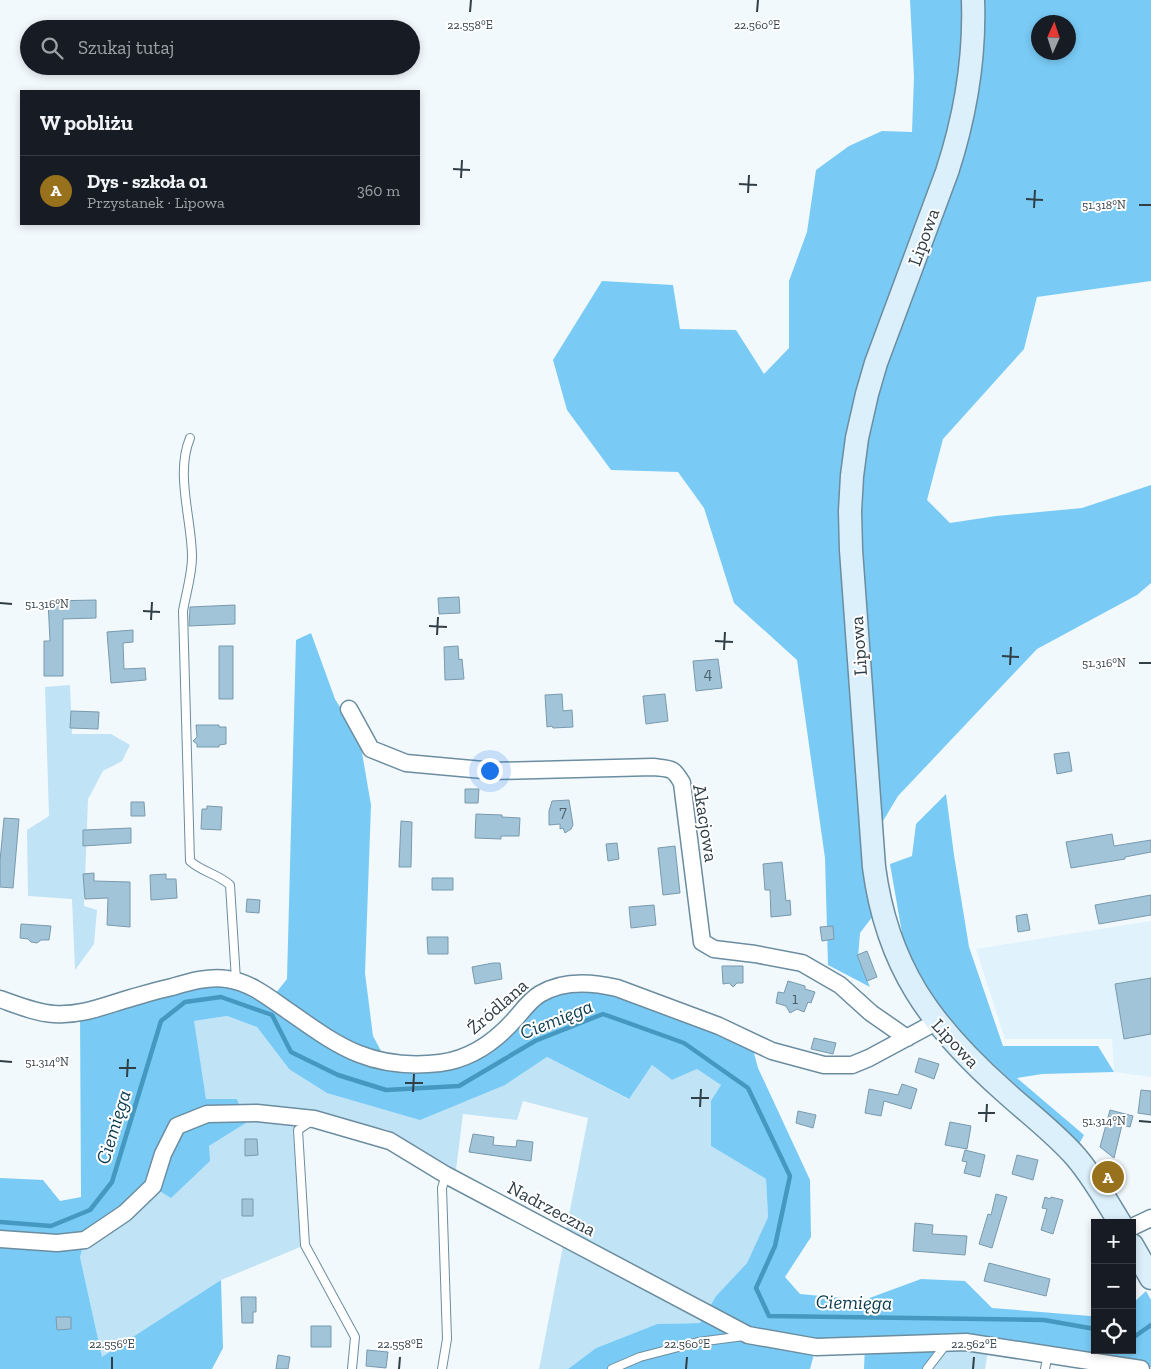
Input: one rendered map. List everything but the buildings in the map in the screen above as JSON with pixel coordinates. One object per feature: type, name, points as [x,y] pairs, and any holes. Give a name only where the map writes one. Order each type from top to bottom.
[{"type":"street","name":"Lipowa","points":[[974,0],[969,73],[955,146],[871,378],[857,438],[850,500],[851,550],[875,878],[884,921],[897,956],[916,993],[936,1022],[970,1060],[1076,1157],[1092,1178],[1118,1219]]},
{"type":"street","name":"Akacjowa","points":[[349,709],[371,749],[406,762],[494,771],[653,767],[668,768],[676,771],[682,783],[702,942],[714,949],[755,954],[802,963],[840,985],[871,1013],[907,1038]]},
{"type":"street","name":"Źródlana","points":[[0,999],[35,1011],[52,1014],[80,1014],[194,981],[226,978],[251,986],[333,1042],[369,1058],[405,1064],[442,1062],[469,1055],[485,1046],[503,1031],[534,998],[553,988],[567,984],[599,984],[617,988],[720,1026],[772,1051],[824,1065],[852,1065],[869,1058],[936,1022]]},
{"type":"street","name":"Nadrzeczna","points":[[0,1239],[57,1244],[85,1240],[125,1213],[153,1186],[164,1154],[177,1126],[207,1114],[257,1113],[314,1119],[390,1141],[446,1175],[748,1335],[816,1347],[966,1342],[1046,1361],[1141,1369]]},
{"type":"street","points":[[1136,1225],[1151,1218]]},
{"type":"street","points":[[1136,1252],[1151,1278]]},
{"type":"lane","points":[[190,438],[183,461],[192,558],[191,575],[183,611],[190,861],[196,866],[223,878],[230,885],[236,980]]},
{"type":"lane","points":[[314,1119],[298,1130],[305,1246],[355,1337],[352,1369]]},
{"type":"lane","points":[[442,1369],[447,1339],[442,1188],[446,1175]]},
{"type":"lane","points":[[612,1369],[640,1356],[698,1342],[748,1335]]},
{"type":"lane","points":[[927,1369],[948,1342]]},
{"type":"shaded area","points":[[910,0],[1151,0],[1151,281],[1037,297],[1024,349],[943,439],[927,500],[950,523],[996,516],[1082,508],[1151,485],[1151,583],[1137,595],[1037,649],[898,796],[865,851],[873,916],[860,933],[858,958],[870,987],[828,965],[825,858],[797,660],[734,603],[704,508],[678,472],[611,470],[567,410],[553,360],[602,281],[673,285],[680,329],[736,330],[764,374],[789,348],[789,281],[807,232],[816,170],[849,146],[882,131],[912,132],[914,77]]},
{"type":"shaded area","points":[[311,633],[335,699],[361,747],[371,805],[365,973],[373,1036],[387,1062],[459,1059],[541,993],[617,988],[751,1042],[758,1068],[810,1180],[811,1237],[785,1277],[800,1294],[864,1300],[921,1279],[965,1281],[992,1308],[1091,1316],[1091,1354],[1136,1354],[1136,1300],[1146,1291],[1151,1300],[1151,1367],[1123,1361],[949,1342],[927,1369],[864,1369],[865,1345],[816,1347],[810,1369],[568,1369],[596,1348],[657,1324],[700,1323],[716,1296],[747,1263],[768,1217],[766,1179],[711,1146],[711,1101],[721,1085],[697,1069],[672,1080],[652,1065],[629,1099],[547,1057],[505,1085],[420,1120],[327,1093],[289,1069],[257,1027],[227,1016],[194,1021],[206,1099],[237,1099],[246,1123],[209,1146],[210,1161],[171,1198],[153,1187],[85,1240],[80,1257],[102,1357],[221,1280],[223,1348],[212,1369],[0,1369],[0,1178],[43,1180],[60,1201],[81,1197],[80,1013],[226,978],[271,999],[287,979],[296,640]]},
{"type":"shaded area","points":[[70,685],[72,734],[111,734],[130,745],[122,761],[103,771],[88,799],[84,906],[97,910],[94,944],[75,970],[72,899],[28,896],[27,830],[49,816],[45,687]]},
{"type":"shaded area","points":[[946,794],[969,947],[1003,1046],[1098,1046],[1114,1072],[1042,1074],[1017,1078],[1084,1135],[1079,1144],[952,1026],[906,956],[890,864],[912,856],[916,824]]},
{"type":"shaded area","points":[[1151,921],[1151,1077],[1114,1072],[1112,1039],[1005,1039],[976,949]]},
{"type":"shaded area","points":[[227,1016],[257,1027],[289,1069],[505,1085],[547,1057],[628,1099],[652,1065],[672,1080],[697,1069],[721,1084],[711,1146],[766,1179],[768,1217],[747,1263],[716,1296],[700,1323],[657,1324],[596,1348],[568,1369],[539,1369],[588,1118],[523,1101],[517,1120],[463,1114],[456,1170],[386,1129],[313,1119],[298,1130],[305,1245],[221,1280],[102,1358],[80,1257],[85,1240],[209,1146],[246,1123],[237,1099],[206,1099],[193,1021]]},
{"type":"shaded area","points":[[948,1342],[989,1345],[985,1369],[927,1369]]},
{"type":"waterway","name":"Ciemięga","points":[[0,1222],[51,1226],[90,1210],[112,1182],[161,1021],[185,1002],[221,997],[272,1015],[291,1052],[338,1075],[386,1090],[459,1086],[535,1041],[603,1014],[684,1043],[748,1088],[790,1176],[775,1246],[756,1288],[769,1316],[1044,1320],[1091,1328]]},
{"type":"waterway","name":"Ciemięga","points":[[1136,1336],[1151,1325]]},
{"type":"place","name":"Dys - szkoła 01","points":[[1108,1177]]}]
